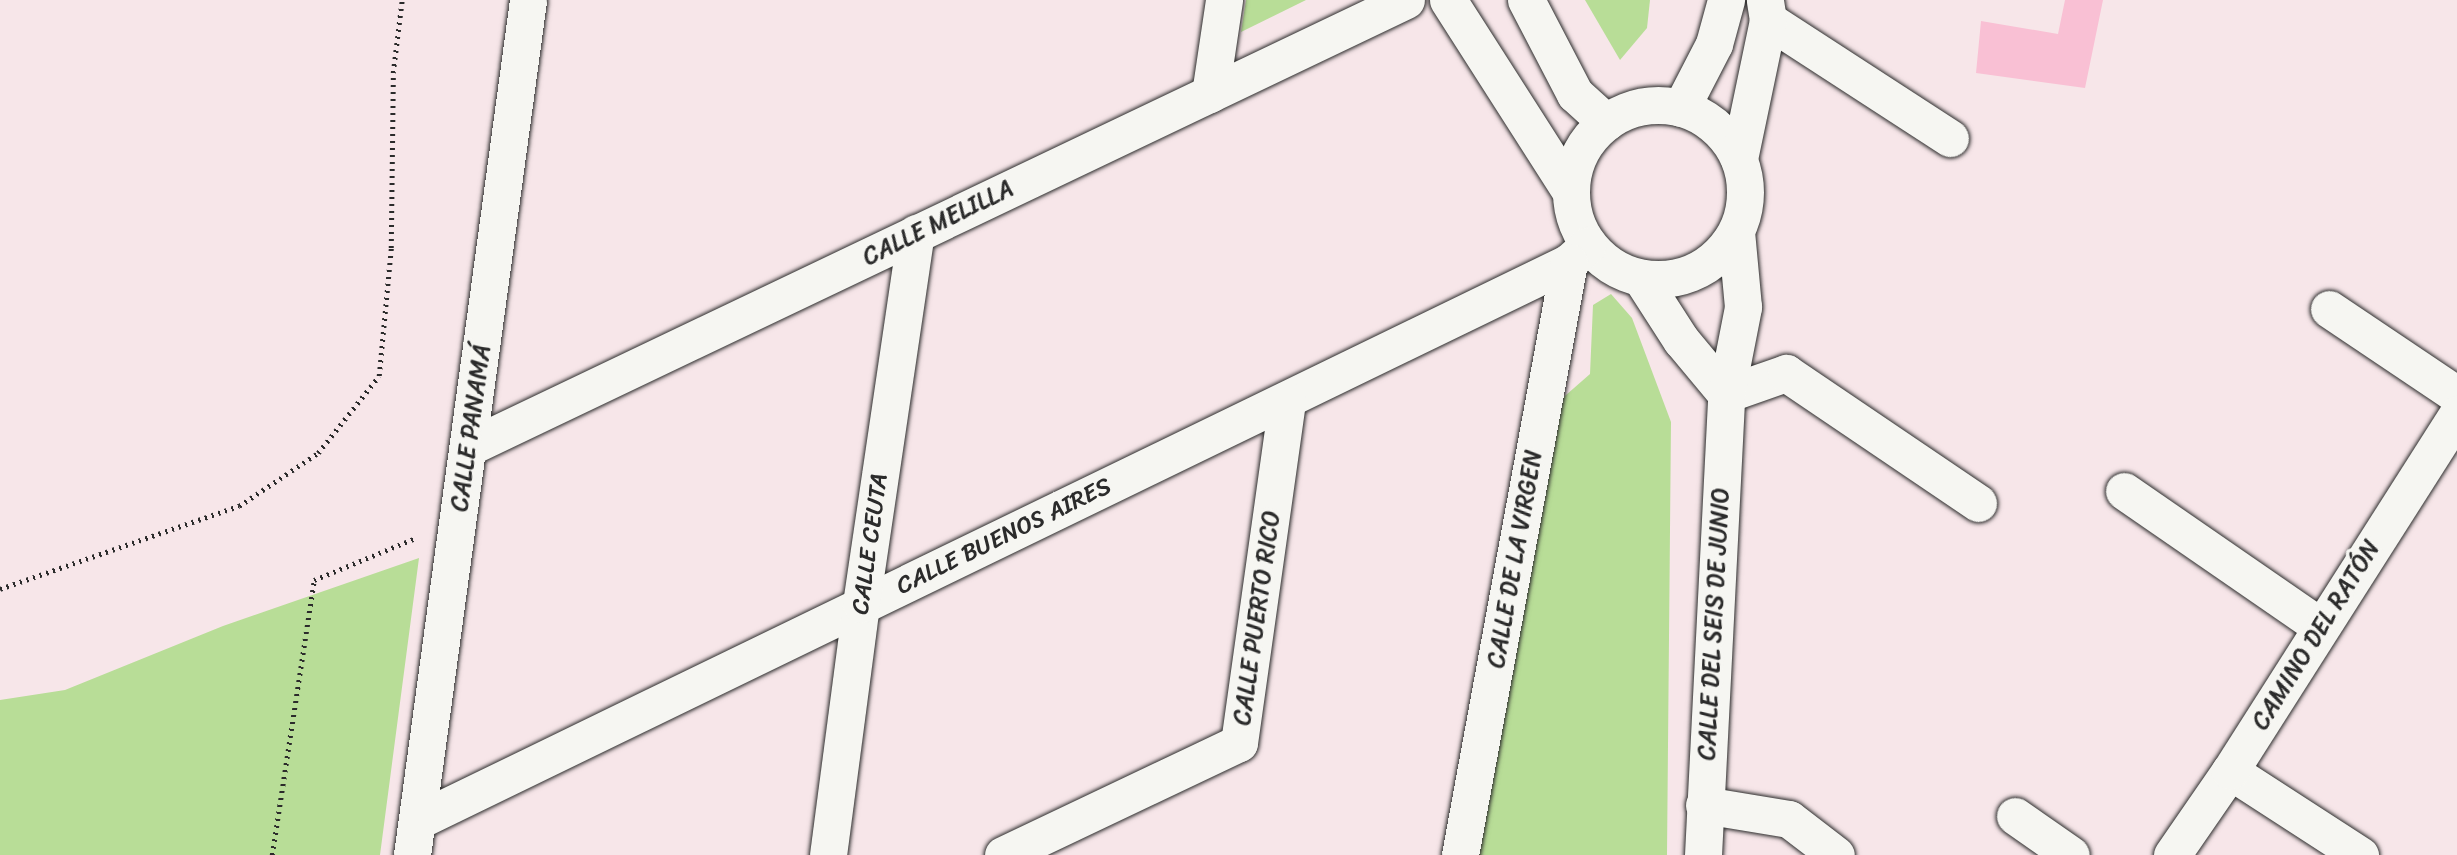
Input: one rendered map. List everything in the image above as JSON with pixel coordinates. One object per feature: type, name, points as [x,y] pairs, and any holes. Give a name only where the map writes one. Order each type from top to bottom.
[{"type":"street","name":"CALLE PANAMÁ","points":[[414,838],[528,0]]},
{"type":"street","points":[[1210,93],[1224,0]]},
{"type":"street","name":"CALLE MELILLA","points":[[469,447],[1406,0]]},
{"type":"street","points":[[1448,0],[1570,191]]},
{"type":"street","points":[[1526,0],[1575,94],[1606,122]]},
{"type":"street","points":[[1681,108],[1714,44],[1726,0]]},
{"type":"street","points":[[1739,159],[1766,10],[1950,138]]},
{"type":"street","points":[[1655,105],[1681,108],[1705,119],[1725,136],[1739,159],[1745,183],[1744,208],[1736,232],[1719,255],[1696,271],[1669,279],[1641,278],[1579,254],[1570,191],[1575,164],[1587,141],[1606,122],[1630,110],[1655,105]]},
{"type":"street","name":"CALLE DEL SEIS DE JUNIO","points":[[1703,855],[1726,394],[1743,307],[1736,232]]},
{"type":"street","name":"CALLE CEUTA","points":[[828,855],[861,604],[916,233]]},
{"type":"street","name":"CALLE BUENOS AIRES","points":[[414,838],[861,604],[1287,400],[1579,254]]},
{"type":"street","name":"CALLE DE LA VIRGEN","points":[[1460,855],[1579,254]]},
{"type":"street","points":[[1641,278],[1681,341],[1726,394],[1786,373],[1978,503]]},
{"type":"street","points":[[2329,309],[2457,395]]},
{"type":"street","name":"CALLE PUERTO RICO","points":[[1003,855],[1239,743],[1287,400]]},
{"type":"street","name":"CAMINO DEL RATÓN","points":[[2172,855],[2230,772],[2457,414]]},
{"type":"street","points":[[2124,491],[2321,626]]},
{"type":"street","points":[[2230,772],[2360,855]]},
{"type":"street","points":[[1704,804],[1789,819],[1836,855]]},
{"type":"street","points":[[2015,816],[2071,855]]},
{"type":"path","points":[[0,589],[239,506],[318,453],[379,376],[391,248],[393,74],[402,0]]},
{"type":"path","points":[[272,855],[314,580],[459,520]]},
{"type":"green space","points":[[1246,0],[1306,0],[1241,32]]},
{"type":"green space","points":[[1585,0],[1650,0],[1647,28],[1620,60]]},
{"type":"green space","points":[[1611,294],[1632,318],[1671,422],[1667,855],[1462,855],[1558,402],[1590,374],[1593,305]]},
{"type":"green space","points":[[419,558],[380,855],[0,855],[0,700],[65,690],[223,626]]},
{"type":"building","points":[[2065,0],[2103,0],[2085,88],[1976,73],[1981,21],[2058,34]]}]
